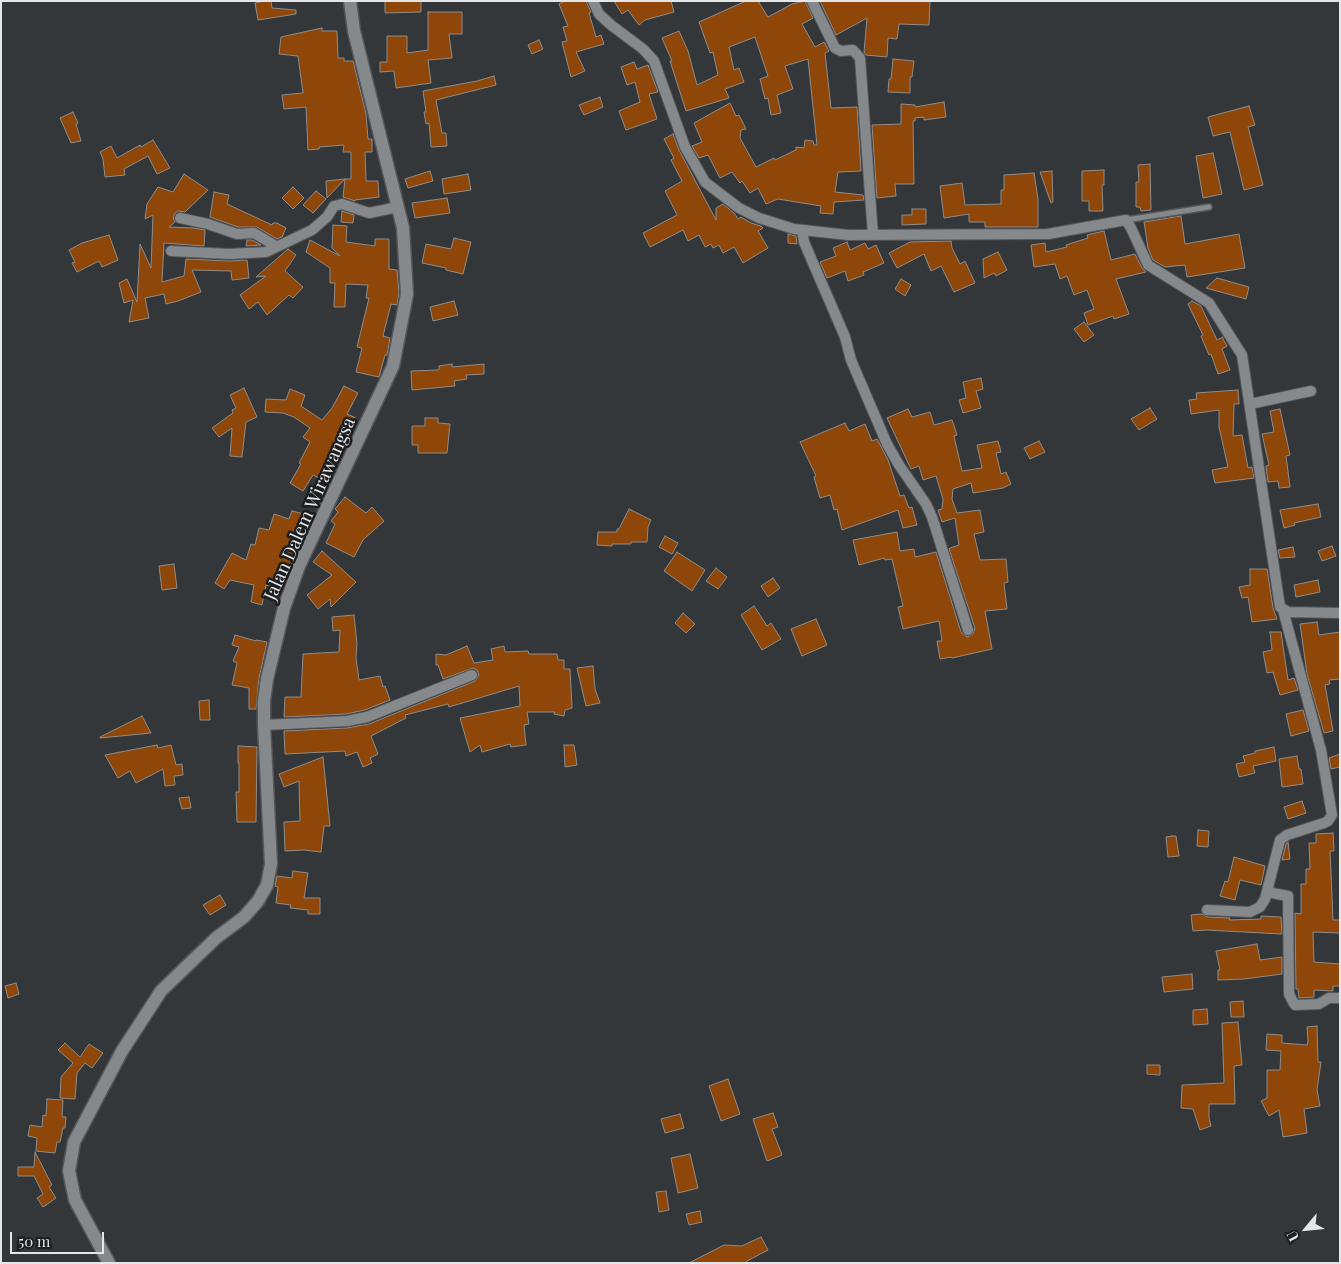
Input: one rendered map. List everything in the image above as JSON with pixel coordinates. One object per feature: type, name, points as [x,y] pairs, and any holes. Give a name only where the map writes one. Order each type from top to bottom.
[{"type":"street","name":"Jalan Dalem Wirawangsa","points":[[109,1263],[76,1200],[69,1172],[74,1142],[122,1051],[161,991],[216,938],[244,917],[258,902],[267,885],[271,864],[264,725],[267,680],[290,589],[333,492],[394,366],[407,294],[403,228],[354,30],[350,1]]},
{"type":"street","points":[[594,1],[599,14],[643,49],[654,61],[685,147],[706,182],[739,208],[759,218],[802,230],[838,235],[1048,234],[1126,220],[1148,265],[1209,303],[1215,310],[1243,357],[1278,602],[1283,610],[1322,750],[1332,815],[1324,823],[1286,835],[1280,840],[1277,844],[1264,902],[1250,912],[1207,910]]},
{"type":"street","points":[[812,1],[836,48],[841,51],[853,50],[860,58],[873,235]]},
{"type":"street","points":[[171,250],[245,254],[266,252],[312,230],[327,217],[334,206],[342,204],[369,213],[398,207]]},
{"type":"street","points":[[180,218],[208,224],[237,234],[254,233],[276,246]]},
{"type":"street","points":[[802,230],[804,242],[845,337],[851,360],[886,444],[926,504],[932,517],[968,630]]},
{"type":"street","points":[[1250,404],[1311,391]]},
{"type":"street","points":[[1283,610],[1288,612],[1340,613]]},
{"type":"street","points":[[264,725],[347,721],[367,716],[472,675]]},
{"type":"street","points":[[1267,892],[1288,896],[1289,994],[1292,1002],[1295,1004],[1319,1004],[1329,998],[1340,998]]},
{"type":"lane","points":[[1126,220],[1209,207]]},
{"type":"building","points":[[271,1],[272,8],[296,10],[296,14],[258,20],[255,3]]},
{"type":"building","points":[[385,1],[421,1],[421,12],[385,13]]},
{"type":"building","points":[[565,1],[586,1],[591,12],[589,13],[596,37],[601,35],[604,44],[576,52],[585,71],[571,77],[562,42],[567,41],[563,27],[568,26],[559,4]]},
{"type":"building","points":[[614,1],[671,1],[674,12],[645,20],[639,25],[628,10],[622,14]]},
{"type":"building","points":[[746,1],[758,1],[768,17],[792,4],[805,1],[813,18],[802,24],[815,47],[824,42],[829,51],[825,53],[831,108],[857,107],[861,171],[838,172],[835,192],[863,195],[864,200],[834,202],[833,214],[820,213],[821,206],[778,199],[766,204],[758,188],[750,193],[742,181],[740,183],[732,172],[720,178],[708,155],[699,158],[692,146],[702,142],[694,123],[730,103],[736,116],[739,115],[746,129],[741,130],[740,138],[756,167],[796,150],[796,147],[804,148],[805,140],[813,141],[814,145],[817,145],[808,59],[785,66],[793,89],[777,95],[781,113],[771,115],[768,98],[765,99],[760,79],[768,76],[755,37],[729,47],[734,70],[739,68],[744,82],[725,89],[729,98],[686,111],[670,61],[672,61],[662,38],[679,31],[688,51],[697,85],[718,75],[713,52],[710,53],[699,22]]},
{"type":"building","points":[[820,1],[930,1],[929,25],[899,24],[897,39],[888,38],[887,57],[866,55],[864,52],[867,18],[836,35]]},
{"type":"building","points":[[428,12],[462,12],[462,34],[449,34],[452,58],[428,60],[431,83],[396,88],[394,71],[380,72],[380,62],[387,62],[387,36],[407,36],[407,53],[428,50]]},
{"type":"building","points":[[322,28],[322,31],[337,31],[338,58],[344,58],[344,61],[353,61],[366,114],[368,139],[372,139],[372,152],[365,152],[366,181],[378,181],[379,197],[355,201],[343,197],[345,179],[351,179],[351,152],[343,152],[344,145],[308,150],[306,107],[284,109],[282,95],[303,93],[298,56],[279,54],[281,37]]},
{"type":"building","points":[[539,40],[543,49],[532,54],[528,45]]},
{"type":"building","points":[[893,59],[914,61],[912,77],[910,77],[910,93],[888,92]]},
{"type":"building","points":[[634,62],[637,69],[648,65],[658,92],[649,94],[657,119],[626,130],[619,111],[640,102],[635,82],[627,85],[621,67]]},
{"type":"building","points":[[494,76],[496,85],[436,100],[442,133],[446,133],[447,146],[431,147],[429,123],[426,124],[424,112],[426,112],[423,91]]},
{"type":"building","points":[[600,97],[603,107],[584,115],[579,105]]},
{"type":"building","points":[[944,102],[946,117],[924,120],[924,117],[915,118],[915,121],[913,121],[914,184],[895,184],[896,196],[877,198],[872,125],[901,124],[901,104],[915,105],[915,107]]},
{"type":"building","points":[[1249,106],[1255,125],[1248,127],[1263,185],[1244,190],[1230,132],[1213,136],[1208,117]]},
{"type":"building","points":[[73,112],[78,123],[76,124],[81,141],[71,143],[60,118]]},
{"type":"building","points":[[673,134],[679,150],[716,220],[716,208],[723,204],[738,219],[741,217],[761,226],[763,228],[758,231],[768,248],[743,263],[734,247],[723,253],[719,245],[713,248],[711,244],[705,247],[699,235],[688,241],[683,230],[650,247],[643,233],[677,215],[665,191],[682,181],[671,160],[674,158],[664,139]]},
{"type":"building","points":[[153,140],[170,168],[157,174],[148,156],[124,169],[125,175],[105,177],[103,159],[100,152],[111,146],[117,158]]},
{"type":"building","points":[[1213,153],[1222,194],[1203,198],[1196,156]]},
{"type":"building","points":[[1150,164],[1151,210],[1141,211],[1140,207],[1136,207],[1136,182],[1139,182],[1138,165]]},
{"type":"building","points":[[1104,170],[1104,185],[1102,185],[1103,211],[1089,211],[1089,201],[1082,201],[1082,171]]},
{"type":"building","points":[[430,171],[433,181],[408,188],[405,179]]},
{"type":"building","points":[[1052,171],[1053,202],[1051,203],[1040,172]]},
{"type":"building","points":[[1034,173],[1038,199],[1038,227],[985,227],[985,222],[969,222],[969,214],[944,218],[940,186],[962,183],[965,205],[1001,204],[1001,190],[1004,190],[1004,175]]},
{"type":"building","points":[[184,174],[208,190],[185,212],[178,211],[175,213],[173,217],[175,222],[169,227],[205,230],[204,246],[164,243],[162,282],[184,276],[186,259],[247,260],[249,278],[232,280],[231,271],[192,270],[201,292],[166,304],[164,294],[145,298],[149,318],[129,322],[133,300],[124,303],[119,283],[127,279],[137,302],[140,244],[151,268],[153,215],[145,219],[147,204],[158,187],[173,192]]},
{"type":"building","points":[[468,174],[471,190],[444,194],[442,179]]},
{"type":"building","points":[[345,179],[327,198],[326,181]]},
{"type":"building","points":[[293,187],[304,198],[293,209],[282,198]]},
{"type":"building","points":[[316,191],[326,199],[313,213],[303,205]]},
{"type":"building","points":[[214,192],[229,195],[227,204],[272,225],[277,223],[286,228],[282,237],[277,239],[257,227],[238,227],[210,217]]},
{"type":"building","points":[[447,198],[450,213],[415,218],[412,203]]},
{"type":"building","points":[[912,209],[926,209],[926,224],[902,225],[902,215],[912,215]]},
{"type":"building","points":[[342,211],[354,215],[353,223],[341,222]]},
{"type":"building","points":[[1181,216],[1185,244],[1239,234],[1245,268],[1187,277],[1185,265],[1165,267],[1153,260],[1148,248],[1144,222]]},
{"type":"building","points":[[333,225],[347,226],[346,242],[375,246],[375,239],[389,239],[389,269],[397,270],[399,293],[397,305],[391,304],[383,336],[390,338],[387,355],[385,355],[379,377],[356,372],[362,348],[357,347],[369,298],[366,298],[368,285],[346,284],[345,307],[334,307],[335,283],[330,283],[330,268],[306,252],[310,240],[340,256],[332,248]]},
{"type":"building","points":[[1104,231],[1111,260],[1135,254],[1146,272],[1116,279],[1129,314],[1114,319],[1113,316],[1088,325],[1084,313],[1094,309],[1087,290],[1074,295],[1067,276],[1060,279],[1055,264],[1034,267],[1031,245],[1045,243],[1046,252],[1067,247],[1066,245],[1088,238],[1087,235]]},
{"type":"building","points":[[788,234],[796,236],[797,244],[788,243]]},
{"type":"building","points":[[109,235],[118,260],[102,267],[99,261],[77,272],[72,263],[75,262],[69,250],[82,243]]},
{"type":"building","points":[[454,238],[471,242],[463,274],[422,263],[426,244],[451,249]]},
{"type":"building","points":[[247,240],[252,240],[261,245],[246,246]]},
{"type":"building","points":[[951,241],[952,248],[960,264],[965,261],[975,283],[954,292],[941,266],[931,271],[924,254],[897,268],[889,253],[910,242]]},
{"type":"building","points":[[847,242],[850,250],[865,243],[868,249],[876,245],[884,263],[863,272],[864,275],[848,281],[845,271],[827,278],[820,262],[836,256],[833,248]]},
{"type":"building","points":[[288,249],[296,255],[285,271],[303,287],[293,298],[289,295],[267,315],[258,302],[249,309],[240,295],[266,276],[256,277]]},
{"type":"building","points":[[998,252],[1007,270],[996,276],[994,273],[984,278],[983,259]]},
{"type":"building","points":[[1217,278],[1249,287],[1246,299],[1206,288]]},
{"type":"building","points":[[901,279],[911,285],[905,296],[895,289]]},
{"type":"building","points":[[454,301],[458,315],[433,321],[430,307]]},
{"type":"building","points":[[1192,301],[1201,306],[1217,340],[1223,337],[1227,346],[1222,349],[1230,370],[1218,374],[1211,354],[1209,355],[1201,336],[1203,335],[1188,304]]},
{"type":"building","points":[[1084,322],[1094,335],[1084,342],[1074,329]]},
{"type":"building","points":[[452,364],[452,367],[484,364],[484,374],[466,375],[467,379],[454,381],[455,386],[412,390],[411,371],[438,370],[439,366]]},
{"type":"building","points":[[981,378],[983,389],[976,391],[981,408],[963,413],[959,400],[966,398],[963,382]]},
{"type":"building","points":[[344,386],[358,393],[347,414],[356,418],[338,438],[347,445],[337,462],[331,458],[321,479],[313,475],[303,491],[290,483],[301,464],[299,463],[310,442],[303,437],[310,428],[294,417],[283,413],[265,412],[266,399],[286,400],[290,389],[305,395],[301,406],[322,420],[332,408]]},
{"type":"building","points":[[244,388],[257,417],[246,422],[242,457],[230,456],[232,428],[219,437],[212,428],[233,413],[232,410],[236,408],[230,395]]},
{"type":"building","points":[[1238,390],[1239,404],[1234,404],[1233,436],[1242,435],[1248,468],[1252,467],[1254,478],[1215,483],[1212,470],[1228,467],[1219,427],[1219,410],[1191,414],[1189,400],[1197,399],[1196,393]]},
{"type":"building","points":[[1150,408],[1157,419],[1139,430],[1131,419]]},
{"type":"building","points":[[908,409],[912,417],[930,412],[934,425],[952,420],[957,435],[954,436],[962,471],[982,468],[977,445],[998,441],[1001,452],[996,453],[1001,474],[1006,472],[1011,484],[1003,488],[973,493],[971,483],[953,489],[952,499],[957,513],[980,510],[984,532],[974,534],[980,560],[1006,559],[1008,582],[1004,583],[1007,609],[985,611],[992,649],[940,659],[937,641],[942,641],[939,621],[903,629],[898,607],[903,606],[892,559],[885,560],[884,558],[859,565],[853,540],[897,532],[900,551],[914,549],[915,557],[936,552],[961,632],[967,637],[973,634],[975,628],[949,549],[959,545],[955,518],[942,522],[938,510],[942,509],[943,499],[936,476],[923,480],[919,466],[911,469],[887,418]]},
{"type":"building","points":[[1280,409],[1290,455],[1286,456],[1290,487],[1279,488],[1278,481],[1268,482],[1266,466],[1269,465],[1262,434],[1274,432],[1270,411]]},
{"type":"building","points":[[425,418],[438,418],[438,423],[450,424],[447,453],[418,453],[418,445],[412,445],[412,426],[425,426]]},
{"type":"building","points":[[845,423],[849,431],[865,424],[872,441],[877,439],[888,460],[900,496],[904,495],[909,508],[912,507],[917,525],[903,528],[898,510],[842,530],[837,509],[834,510],[830,495],[820,498],[814,477],[816,476],[800,442]]},
{"type":"building","points":[[1039,441],[1045,452],[1030,459],[1024,448]]},
{"type":"building","points":[[345,497],[366,513],[372,507],[384,521],[363,540],[354,557],[326,543],[335,524],[331,521],[338,512],[335,509]]},
{"type":"building","points":[[1318,504],[1321,517],[1294,523],[1295,525],[1284,528],[1280,510]]},
{"type":"building","points":[[629,509],[651,520],[648,527],[647,542],[612,544],[612,546],[597,545],[598,532],[617,532]]},
{"type":"building","points":[[292,511],[308,515],[304,528],[302,531],[299,530],[302,532],[297,551],[295,550],[290,568],[286,567],[278,589],[266,585],[262,605],[251,602],[254,585],[230,580],[224,589],[215,583],[232,553],[246,560],[251,544],[255,545],[259,528],[269,530],[274,514],[289,519]]},
{"type":"building","points":[[665,536],[678,543],[672,554],[659,547]]},
{"type":"building","points":[[1332,546],[1336,556],[1322,561],[1318,551]]},
{"type":"building","points":[[1293,547],[1295,557],[1280,558],[1278,550]]},
{"type":"building","points":[[322,551],[356,582],[331,607],[330,599],[318,609],[307,595],[332,575],[313,562]]},
{"type":"building","points":[[677,552],[705,570],[692,591],[664,571]]},
{"type":"building","points":[[174,564],[177,588],[162,590],[159,566]]},
{"type":"building","points":[[716,568],[727,577],[718,589],[706,581]]},
{"type":"building","points":[[1250,569],[1267,569],[1273,608],[1277,619],[1252,622],[1248,597],[1242,598],[1239,587],[1250,585]]},
{"type":"building","points":[[773,578],[780,588],[768,597],[761,586]]},
{"type":"building","points":[[1318,580],[1320,592],[1296,597],[1294,585]]},
{"type":"building","points":[[754,606],[767,626],[771,623],[781,639],[762,650],[741,615]]},
{"type":"building","points":[[683,613],[695,624],[686,633],[675,623]]},
{"type":"building","points":[[354,615],[359,680],[380,676],[390,700],[365,710],[346,714],[284,717],[285,697],[301,697],[303,654],[339,652],[340,630],[333,631],[332,617]]},
{"type":"building","points":[[816,619],[827,645],[802,656],[791,629]]},
{"type":"building","points":[[1317,622],[1319,635],[1340,632],[1340,679],[1329,680],[1330,684],[1325,685],[1333,731],[1324,733],[1307,674],[1300,624]]},
{"type":"building","points":[[1270,632],[1281,632],[1288,680],[1294,678],[1298,690],[1280,695],[1273,672],[1267,673],[1263,652],[1272,650]]},
{"type":"building","points":[[235,635],[267,642],[259,678],[256,709],[249,709],[249,688],[232,685],[237,663],[233,661],[239,647],[232,645]]},
{"type":"building","points":[[467,646],[474,663],[493,660],[491,649],[504,646],[505,652],[528,651],[529,654],[557,654],[558,660],[564,660],[564,669],[570,669],[572,708],[565,710],[564,716],[554,714],[555,712],[527,712],[529,724],[524,725],[526,745],[511,747],[510,744],[482,752],[480,745],[470,752],[460,718],[520,706],[519,686],[449,707],[448,704],[405,715],[406,718],[371,736],[378,754],[370,758],[372,763],[363,767],[357,752],[346,756],[345,751],[285,754],[284,731],[347,728],[369,724],[475,681],[479,675],[477,670],[473,668],[443,679],[438,665],[436,665],[436,654],[446,655]]},
{"type":"building","points":[[593,666],[595,689],[600,703],[586,706],[577,668]]},
{"type":"building","points":[[209,700],[210,720],[200,720],[199,701]]},
{"type":"building","points":[[1303,710],[1309,731],[1291,736],[1286,714]]},
{"type":"building","points":[[142,716],[151,733],[100,738],[100,737]]},
{"type":"building","points":[[157,745],[158,748],[171,745],[176,765],[182,764],[183,775],[174,776],[175,785],[165,786],[163,769],[136,783],[130,771],[118,778],[105,755]]},
{"type":"building","points":[[564,745],[574,745],[577,765],[565,767]]},
{"type":"building","points":[[238,746],[257,747],[256,822],[237,822],[236,792],[239,792]]},
{"type":"building","points":[[1274,747],[1276,761],[1253,766],[1255,773],[1239,777],[1236,764],[1245,762],[1243,756]]},
{"type":"building","points":[[1340,754],[1340,767],[1331,769],[1329,758]]},
{"type":"building","points":[[1297,756],[1303,784],[1282,787],[1279,759]]},
{"type":"building","points":[[323,757],[330,826],[324,826],[321,852],[304,850],[285,851],[284,822],[300,821],[299,781],[284,787],[279,774]]},
{"type":"building","points":[[189,797],[191,808],[182,809],[179,798]]},
{"type":"building","points":[[1302,801],[1306,813],[1288,819],[1284,807]]},
{"type":"building","points":[[1198,830],[1209,831],[1208,847],[1197,846]]},
{"type":"building","points":[[1333,833],[1334,851],[1330,851],[1333,920],[1340,920],[1340,933],[1313,932],[1314,962],[1340,964],[1340,986],[1333,986],[1333,991],[1314,990],[1314,997],[1299,998],[1298,989],[1296,989],[1295,913],[1301,914],[1301,884],[1306,884],[1306,869],[1310,869],[1309,843],[1316,843],[1316,834]]},
{"type":"building","points":[[1176,836],[1179,856],[1168,857],[1166,837]]},
{"type":"building","points":[[1288,842],[1290,859],[1282,860],[1286,844]]},
{"type":"building","points":[[1234,857],[1265,866],[1261,885],[1240,880],[1235,900],[1220,896],[1225,881],[1228,882]]},
{"type":"building","points":[[293,871],[308,873],[304,898],[320,898],[320,914],[308,914],[308,910],[290,908],[291,905],[276,903],[278,887],[275,886],[277,876],[292,878]]},
{"type":"building","points":[[220,895],[226,905],[210,915],[203,905]]},
{"type":"building","points":[[1202,914],[1207,917],[1230,918],[1229,920],[1261,919],[1261,916],[1281,917],[1282,934],[1193,931],[1191,915]]},
{"type":"building","points":[[1257,944],[1260,960],[1282,957],[1282,974],[1218,980],[1218,970],[1220,970],[1216,951]]},
{"type":"building","points":[[1192,974],[1193,989],[1164,992],[1162,977]]},
{"type":"building","points":[[16,983],[19,994],[8,998],[5,986]]},
{"type":"building","points":[[1243,1001],[1244,1017],[1231,1017],[1230,1002]]},
{"type":"building","points":[[1207,1009],[1208,1024],[1193,1025],[1193,1010]]},
{"type":"building","points":[[1238,1022],[1242,1065],[1234,1066],[1235,1104],[1209,1104],[1211,1126],[1200,1130],[1193,1109],[1181,1108],[1182,1085],[1224,1083],[1222,1023]]},
{"type":"building","points":[[1317,1026],[1318,1062],[1321,1062],[1317,1090],[1320,1106],[1304,1109],[1307,1133],[1283,1137],[1279,1110],[1269,1116],[1261,1101],[1267,1098],[1267,1070],[1280,1070],[1281,1051],[1266,1050],[1267,1034],[1282,1035],[1282,1043],[1307,1045],[1307,1027]]},
{"type":"building","points":[[65,1043],[80,1057],[89,1044],[103,1053],[92,1068],[85,1063],[77,1073],[75,1099],[60,1098],[61,1077],[73,1063],[58,1050]]},
{"type":"building","points":[[1147,1065],[1160,1065],[1160,1075],[1147,1074]]},
{"type":"building","points":[[728,1079],[740,1114],[721,1121],[709,1086]]},
{"type":"building","points":[[47,1099],[63,1100],[62,1117],[66,1117],[65,1128],[63,1128],[60,1142],[57,1142],[55,1153],[36,1151],[37,1138],[28,1136],[30,1125],[42,1127],[43,1115],[46,1116]]},
{"type":"building","points":[[773,1113],[778,1127],[772,1129],[782,1155],[767,1161],[753,1119]]},
{"type":"building","points":[[680,1114],[684,1128],[665,1133],[661,1119]]},
{"type":"building","points":[[35,1152],[52,1185],[49,1187],[56,1198],[43,1207],[37,1198],[43,1194],[34,1176],[18,1176],[18,1167],[34,1167]]},
{"type":"building","points":[[690,1154],[698,1188],[678,1193],[671,1158]]},
{"type":"building","points":[[666,1191],[669,1210],[659,1212],[656,1192]]},
{"type":"building","points":[[700,1211],[702,1222],[689,1225],[686,1214]]},
{"type":"building","points":[[761,1237],[768,1250],[746,1263],[689,1263],[724,1245],[742,1246]]}]
